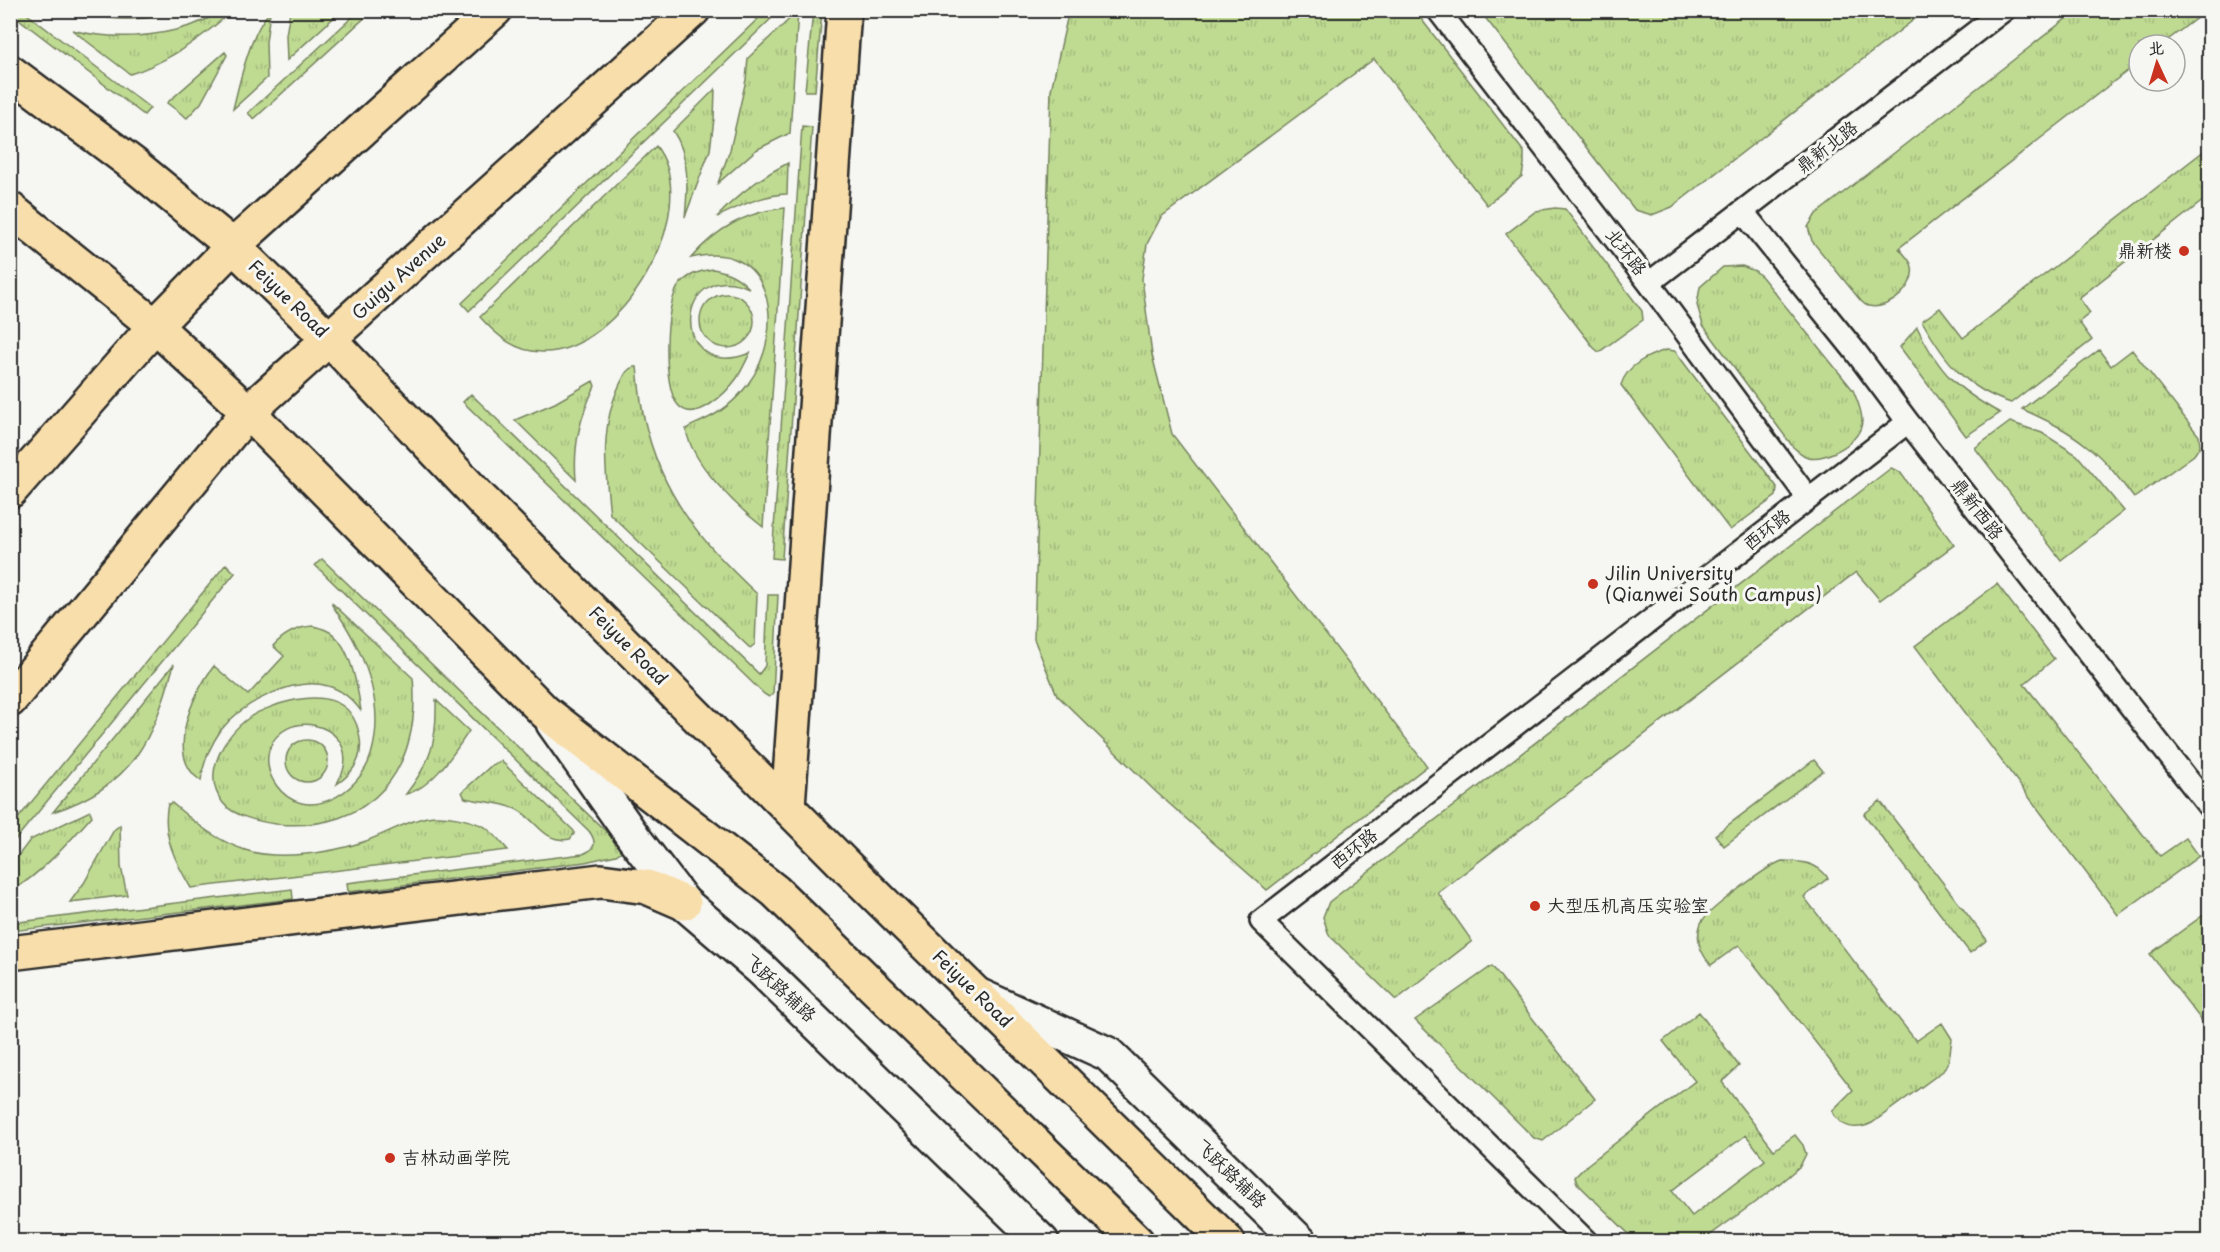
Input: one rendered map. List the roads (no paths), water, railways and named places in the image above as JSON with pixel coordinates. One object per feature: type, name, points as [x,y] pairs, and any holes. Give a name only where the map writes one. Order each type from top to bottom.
[{"type":"main road","points":[[10,491],[155,326],[233,246],[495,10]]},
{"type":"main road","name":"Guigu Avenue","points":[[10,700],[248,412],[693,10]]},
{"type":"main road","points":[[788,806],[844,10]]},
{"type":"main road","name":"Feiyue Road","points":[[10,72],[133,164],[233,246],[330,340],[483,501],[1228,1242]]},
{"type":"main road","points":[[10,209],[155,326],[248,412],[545,712],[775,891],[1137,1242]]},
{"type":"main road","points":[[10,953],[601,881],[647,887],[684,903]]},
{"type":"street","name":"飞跃路辅路","points":[[545,712],[634,838],[684,903],[761,969],[1042,1242]]},
{"type":"street","name":"飞跃路辅路","points":[[980,996],[1108,1054],[1300,1242]]},
{"type":"lane","name":"北环路","points":[[1438,10],[1649,283],[1808,498]]},
{"type":"lane","name":"鼎新北路","points":[[1649,283],[2004,10]]},
{"type":"lane","name":"鼎新西路","points":[[1743,212],[1855,351],[2210,808]]},
{"type":"lane","points":[[1808,498],[1908,422]]},
{"type":"lane","name":"西环路","points":[[1587,1242],[1262,921],[1808,498]]},
{"type":"place","name":"鼎新楼","points":[[2184,251]]},
{"type":"place","name":"Jilin University (Qianwei South Campus)","points":[[1593,584]]},
{"type":"place","name":"大型压机高压实验室","points":[[1535,906]]},
{"type":"place","name":"吉林动画学院","points":[[390,1158]]}]
